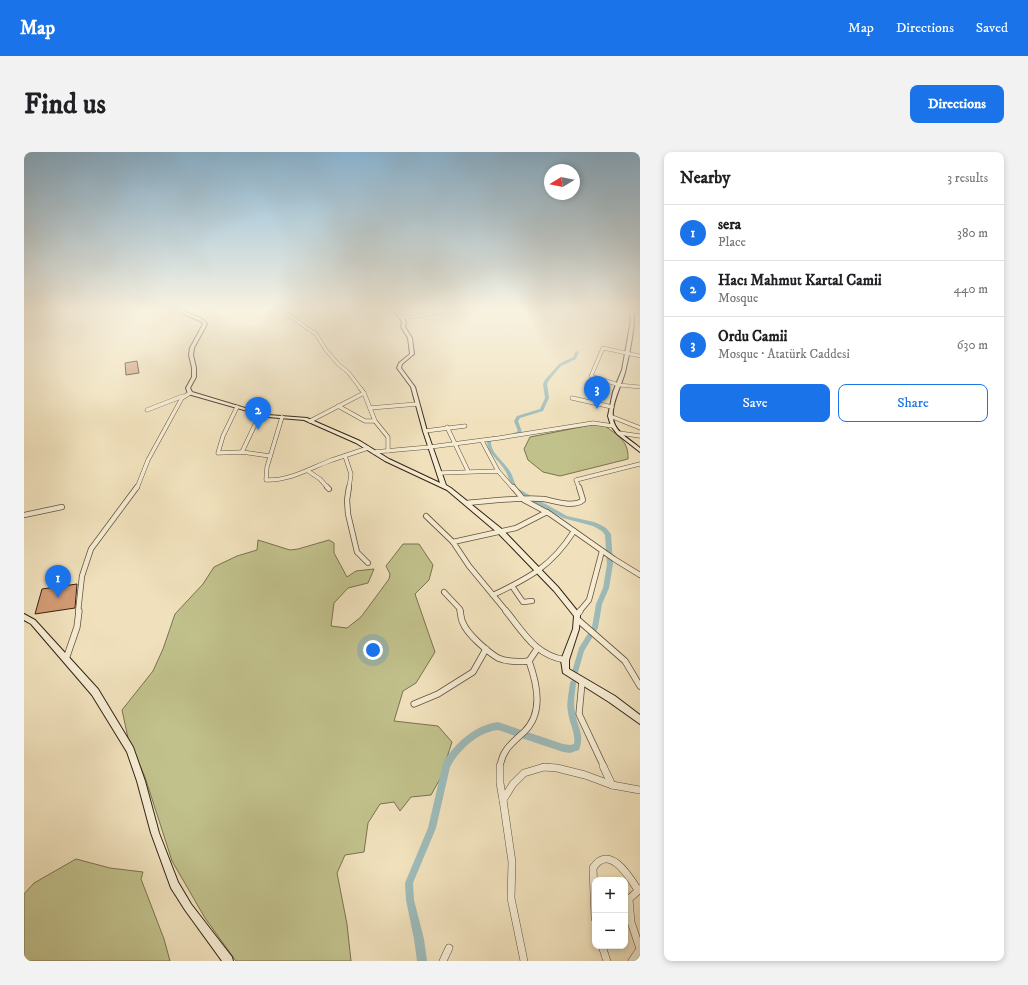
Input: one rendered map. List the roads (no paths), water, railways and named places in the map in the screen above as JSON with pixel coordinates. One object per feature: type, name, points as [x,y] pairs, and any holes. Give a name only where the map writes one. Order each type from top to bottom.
[{"type":"street","points":[[190,393],[188,388],[194,377],[194,368],[191,355],[192,348]]},
{"type":"street","points":[[325,348],[339,365],[348,372],[364,393],[375,421],[388,437],[388,452]]},
{"type":"street","points":[[411,348],[412,354],[400,364],[399,368],[413,387],[425,431],[444,487]]},
{"type":"street","points":[[640,356],[603,348],[591,376],[619,385],[640,387]]},
{"type":"street","points":[[628,348],[610,416],[613,426],[619,434],[640,450]]},
{"type":"street","points":[[66,658],[77,627],[82,576],[91,549],[100,535],[136,490],[148,460],[182,398],[190,393]]},
{"type":"street","points":[[147,410],[190,393],[260,414],[305,419],[358,442],[387,460],[444,487],[467,503],[501,532],[566,600],[577,617],[588,629],[625,661],[640,686]]},
{"type":"street","points":[[310,421],[364,393]]},
{"type":"street","points":[[572,398],[612,407]]},
{"type":"street","points":[[370,408],[417,404]]},
{"type":"street","points":[[338,406],[365,421],[375,421]]},
{"type":"street","points":[[237,407],[223,436],[218,453],[242,452],[270,456]]},
{"type":"street","points":[[242,452],[260,414]]},
{"type":"street","points":[[610,416],[640,428]]},
{"type":"street","points":[[282,417],[279,431],[270,456],[266,480],[277,480],[308,471],[368,448]]},
{"type":"street","points":[[374,452],[388,452],[482,441],[593,423],[613,426]]},
{"type":"street","points":[[425,431],[447,427],[465,426]]},
{"type":"street","points":[[447,427],[468,471]]},
{"type":"street","points":[[619,434],[640,436]]},
{"type":"street","points":[[482,441],[498,471],[524,500],[547,512],[614,560],[640,575]]},
{"type":"street","points":[[345,456],[351,474],[347,500],[348,514],[357,552],[368,563]]},
{"type":"street","points":[[467,503],[517,499],[539,499],[574,504],[581,502],[582,495],[576,480],[640,464]]},
{"type":"street","points":[[308,471],[320,479],[329,489]]},
{"type":"street","points":[[440,473],[498,471]]},
{"type":"street","points":[[24,515],[62,507]]},
{"type":"street","points":[[453,542],[516,528],[547,512]]},
{"type":"street","points":[[426,516],[453,542],[469,566],[537,649],[554,658],[565,660]]},
{"type":"street","points":[[493,595],[529,578],[557,556],[574,531]]},
{"type":"street","points":[[604,552],[588,600],[577,617],[576,629],[565,660],[566,671],[612,700],[640,720]]},
{"type":"street","points":[[512,586],[523,602],[532,601]]},
{"type":"street","points":[[444,592],[460,609],[463,624],[470,634],[486,649],[499,658],[518,662],[529,661]]},
{"type":"street","points":[[24,617],[33,622],[95,692],[130,750],[174,885],[188,907],[228,961]]},
{"type":"street","points":[[414,704],[438,694],[473,672],[486,649]]},
{"type":"street","points":[[529,661],[537,649]]},
{"type":"street","points":[[524,961],[511,898],[512,862],[499,778],[503,755],[512,741],[526,730],[534,715],[538,701],[534,676],[529,661]]},
{"type":"street","points":[[582,682],[579,714],[612,785]]},
{"type":"street","points":[[503,800],[513,784],[524,773],[544,768],[557,768],[585,775],[612,785],[640,790]]},
{"type":"street","points":[[595,913],[593,868],[597,862],[608,859],[620,865],[639,889],[629,899],[631,922],[640,950],[632,961]]},
{"type":"street","points":[[443,961],[449,948]]},
{"type":"street","points":[[603,949],[607,961]]},
{"type":"waterway","points":[[514,435],[520,432],[516,421],[518,417],[542,410],[547,398],[545,384],[547,380],[560,365],[575,358],[577,352]]},
{"type":"waterway","points":[[494,437],[489,439],[490,448],[508,471],[515,489],[565,517],[594,524],[604,529],[608,534],[610,564],[606,588],[599,604],[595,628],[581,650],[575,672]]},
{"type":"waterway","points":[[422,961],[419,939],[410,900],[409,883],[432,828],[446,766],[451,757],[459,748],[478,732],[490,727],[498,726],[506,728],[563,748],[570,749],[576,747],[578,743],[578,735],[571,708],[573,683]]},
{"type":"place","name":"Ordu Camii","points":[[597,409]]},
{"type":"place","name":"Hacı Mahmut Kartal Camii","points":[[258,430]]},
{"type":"place","name":"sera","points":[[58,598]]}]
